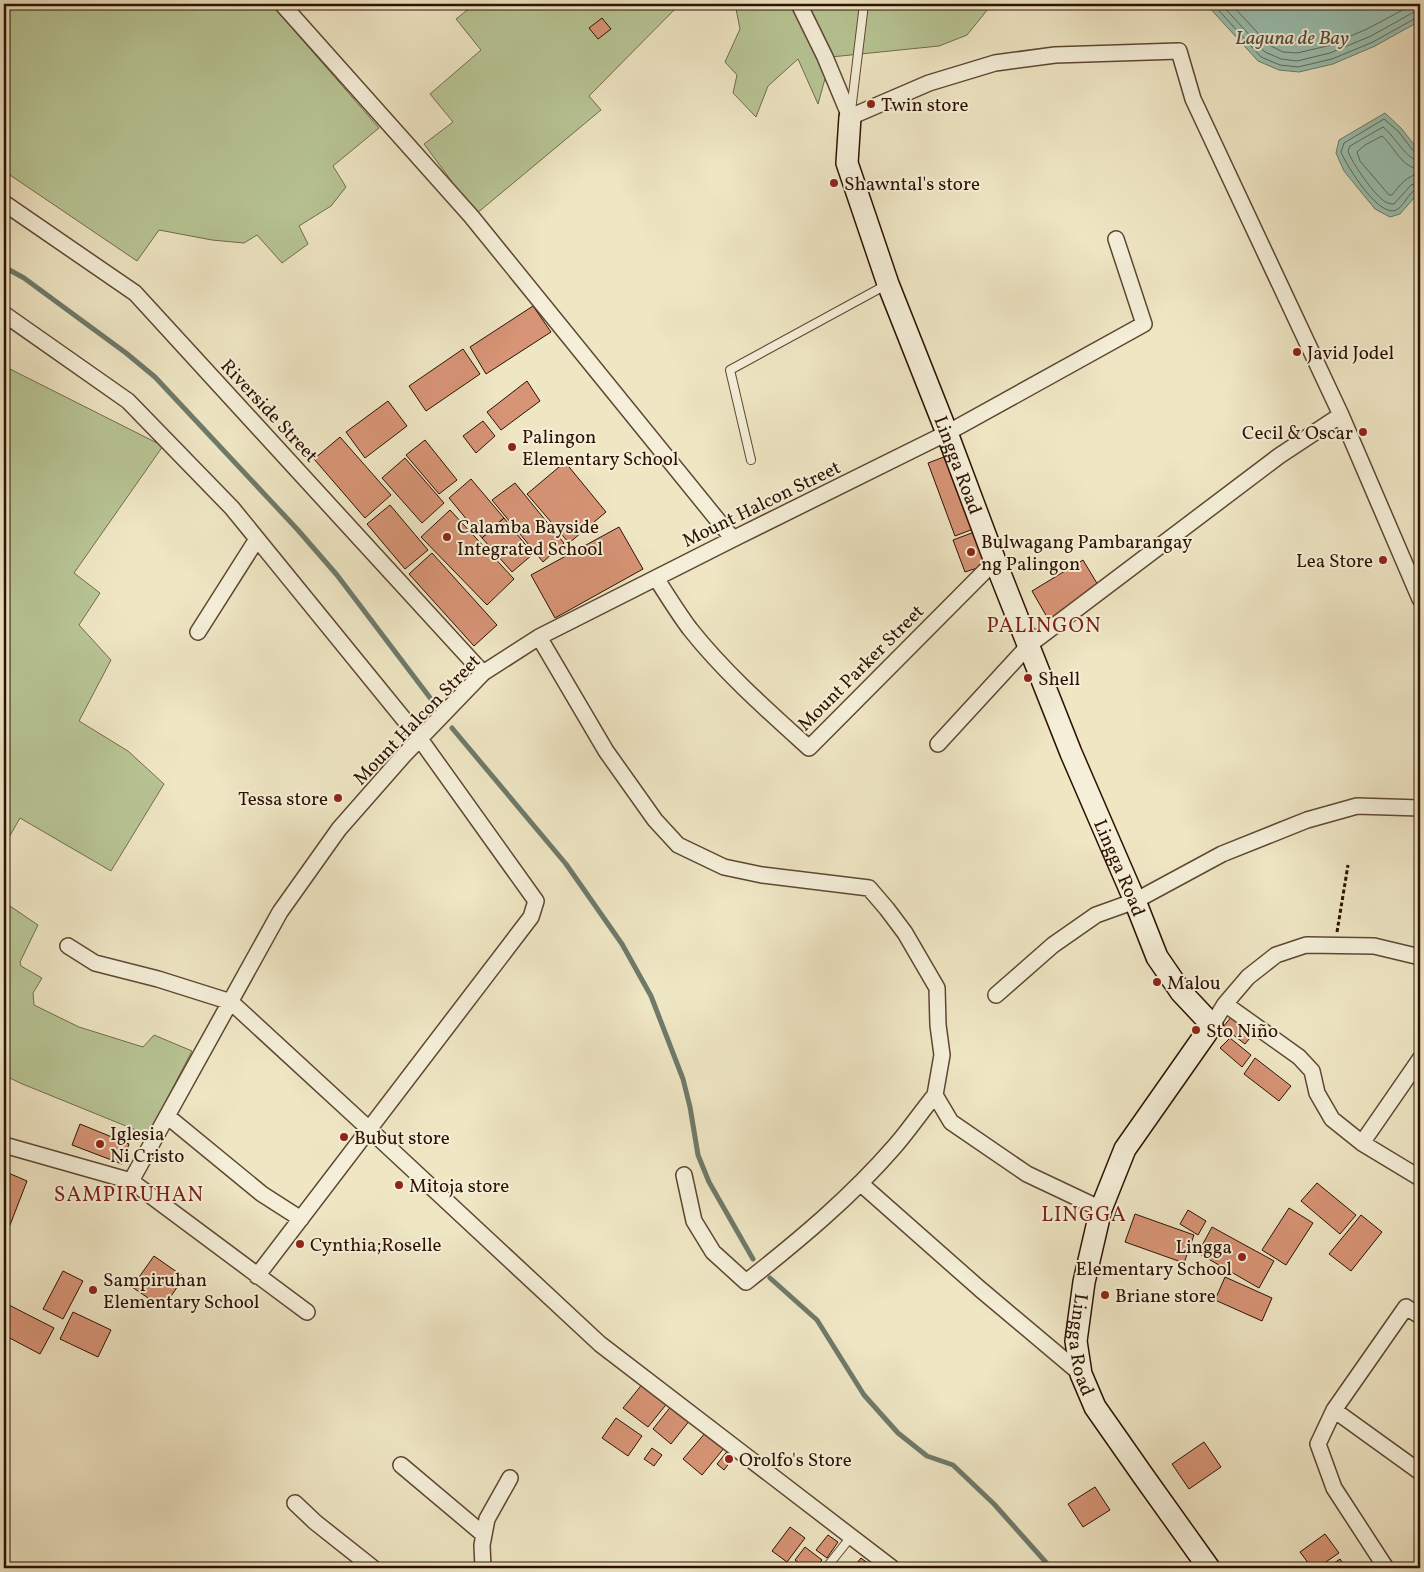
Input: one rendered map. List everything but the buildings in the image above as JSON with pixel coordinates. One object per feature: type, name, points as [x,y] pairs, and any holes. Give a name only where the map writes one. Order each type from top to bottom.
[{"type":"street","points":[[282,4],[472,216],[733,539]]},
{"type":"street","points":[[799,4],[825,57],[850,117],[929,83],[995,63],[1055,54],[1179,51],[1193,99],[1342,415],[1420,599]]},
{"type":"street","name":"Lingga Road","points":[[850,117],[847,164],[888,284],[1071,753],[1157,957],[1181,992],[1212,1025],[1125,1149],[1101,1209],[1084,1282],[1076,1341],[1081,1374],[1095,1407],[1209,1568]]},
{"type":"street","name":"Riverside Street","points":[[4,203],[135,293],[482,673]]},
{"type":"street","name":"Mount Halcon Street","points":[[131,1181],[280,912],[339,829],[404,755],[482,673],[539,637],[947,433],[1144,324],[1116,239]]},
{"type":"street","points":[[4,314],[128,401],[232,508],[420,739],[536,901],[531,917],[258,1276]]},
{"type":"street","points":[[938,744],[1030,646],[1279,456],[1342,415]]},
{"type":"street","points":[[198,632],[257,538]]},
{"type":"street","name":"Mount Parker Street","points":[[656,578],[690,628],[719,662],[752,696],[808,748],[995,561]]},
{"type":"street","points":[[539,637],[606,752],[655,820],[678,845],[734,869],[762,875],[869,888],[905,933],[937,988],[938,1025],[942,1055],[935,1095],[894,1146],[860,1183],[788,1250],[746,1282],[713,1252],[694,1221],[684,1175]]},
{"type":"street","points":[[996,995],[1052,945],[1096,915],[1135,901],[1222,854],[1307,820],[1357,806],[1420,808]]},
{"type":"street","points":[[1212,1025],[1225,1004],[1248,977],[1276,955],[1306,945],[1374,946],[1420,957]]},
{"type":"street","points":[[68,946],[95,962],[231,1002],[600,1344],[850,1538],[892,1568]]},
{"type":"street","points":[[1225,1004],[1300,1057],[1312,1071],[1317,1093],[1332,1119],[1362,1143],[1420,1178]]},
{"type":"street","points":[[1362,1143],[1420,1059]]},
{"type":"street","points":[[935,1095],[951,1122],[996,1154],[1027,1174],[1101,1209]]},
{"type":"street","points":[[167,1116],[262,1194],[301,1219]]},
{"type":"street","points":[[4,1145],[131,1181],[307,1312]]},
{"type":"street","points":[[860,1183],[980,1289],[1081,1374]]},
{"type":"street","points":[[1386,1568],[1334,1488],[1318,1444],[1334,1410],[1406,1307],[1420,1316]]},
{"type":"street","points":[[1334,1410],[1420,1472]]},
{"type":"street","points":[[401,1465],[483,1534]]},
{"type":"street","points":[[483,1568],[482,1545],[487,1519],[510,1478]]},
{"type":"street","points":[[295,1503],[315,1522],[373,1568]]},
{"type":"lane","points":[[850,117],[864,4]]},
{"type":"lane","points":[[751,460],[730,370],[888,284]]},
{"type":"lane","points":[[826,1568],[850,1538]]},
{"type":"path","points":[[1335,945],[1348,866]]},
{"type":"shaded area","points":[[4,4],[271,4],[379,128],[333,166],[346,187],[331,206],[299,226],[308,244],[282,263],[257,235],[244,243],[212,240],[159,230],[137,261],[4,171]]},
{"type":"shaded area","points":[[475,4],[680,4],[589,96],[601,110],[476,214],[424,144],[453,122],[430,94],[481,50],[456,19]]},
{"type":"shaded area","points":[[735,4],[992,4],[967,35],[939,46],[831,57],[818,104],[798,59],[768,86],[756,117],[733,93],[737,75],[725,62],[740,29]]},
{"type":"shaded area","points":[[4,366],[163,446],[74,573],[100,593],[79,625],[111,660],[79,721],[128,751],[164,784],[111,871],[20,818],[4,846]]},
{"type":"shaded area","points":[[4,902],[38,925],[20,962],[21,966],[42,978],[33,993],[34,1005],[79,1027],[143,1047],[154,1035],[192,1051],[148,1135],[4,1075]]},
{"type":"water","name":"Laguna de Bay","points":[[1206,4],[1420,4],[1420,21],[1375,46],[1333,64],[1299,72],[1279,70],[1258,61]]},
{"type":"water","points":[[1385,113],[1401,128],[1420,152],[1420,191],[1400,214],[1390,217],[1375,209],[1344,171],[1336,153],[1339,140]]},
{"type":"waterway","points":[[4,267],[24,278],[126,353],[155,377],[297,529],[337,575],[437,707]]},
{"type":"waterway","points":[[452,728],[566,864],[622,944],[651,996],[683,1079],[698,1155],[709,1182],[753,1259]]},
{"type":"waterway","points":[[770,1278],[817,1320],[864,1395],[898,1433],[927,1456],[953,1465],[994,1504],[1051,1568]]},
{"type":"place","name":"Twin store","points":[[871,104]]},
{"type":"place","name":"Shawntal's store","points":[[834,183]]},
{"type":"place","name":"Javid Jodel","points":[[1297,352]]},
{"type":"place","name":"Cecil & Oscar","points":[[1363,432]]},
{"type":"place","name":"Palingon Elementary School","points":[[512,447]]},
{"type":"place","name":"Calamba Bayside Integrated School","points":[[447,537]]},
{"type":"place","name":"Bulwagang Pambarangay ng Palingon","points":[[971,552]]},
{"type":"place","name":"Lea Store","points":[[1383,560]]},
{"type":"place","name":"Shell","points":[[1028,678]]},
{"type":"place","name":"Tessa store","points":[[338,798]]},
{"type":"place","name":"Malou","points":[[1157,982]]},
{"type":"place","name":"Sto Niño","points":[[1196,1030]]},
{"type":"place","name":"Bubut store","points":[[344,1137]]},
{"type":"place","name":"Iglesia Ni Cristo","points":[[100,1144]]},
{"type":"place","name":"Mitoja store","points":[[399,1185]]},
{"type":"place","name":"Cynthia;Roselle","points":[[300,1244]]},
{"type":"place","name":"Lingga Elementary School","points":[[1242,1257]]},
{"type":"place","name":"Sampiruhan Elementary School","points":[[93,1290]]},
{"type":"place","name":"Briane store","points":[[1105,1295]]},
{"type":"place","name":"Orolfo's Store","points":[[729,1459]]},
{"type":"district","name":"PALINGON","points":[[1044,625]]},
{"type":"district","name":"SAMPIRUHAN","points":[[129,1194]]},
{"type":"district","name":"LINGGA","points":[[1084,1214]]}]
